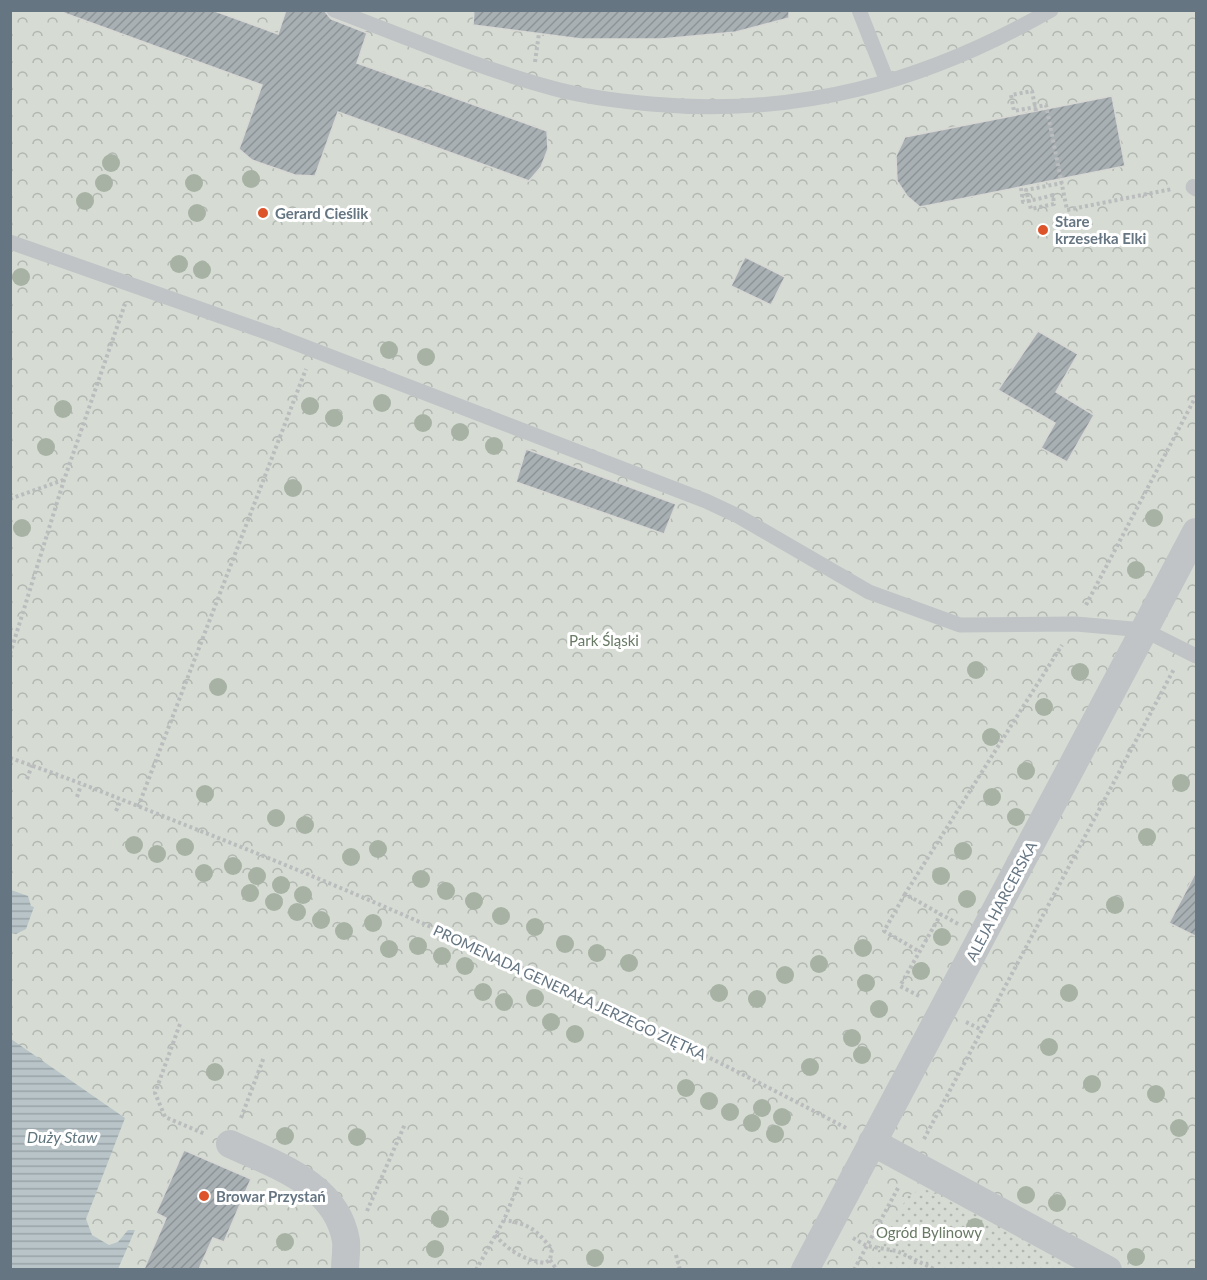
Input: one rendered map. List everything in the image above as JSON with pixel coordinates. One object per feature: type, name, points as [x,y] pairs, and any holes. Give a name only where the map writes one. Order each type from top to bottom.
[{"type":"street","name":"ALEJA HARCERSKA","points":[[805,1269],[1197,532]]},
{"type":"street","points":[[872,1142],[1108,1269]]},
{"type":"street","points":[[230,1144],[305,1181],[326,1197],[339,1217],[346,1242],[345,1269]]},
{"type":"lane","points":[[334,10],[533,82],[586,96],[632,102],[732,108],[782,105],[834,96],[887,81],[977,49],[1050,10]]},
{"type":"lane","points":[[859,10],[887,81]]},
{"type":"lane","points":[[10,242],[277,336],[313,352],[706,501],[738,516],[849,582],[924,613],[960,625],[1076,624],[1144,630],[1197,656]]},
{"type":"path","points":[[533,82],[538,33]]},
{"type":"path","points":[[1036,111],[1034,101],[1032,91],[1011,95],[1014,111],[1024,109],[1035,107],[1046,105],[1066,210],[1187,186],[1195,188]]},
{"type":"path","points":[[1021,188],[1023,202],[1026,201],[1034,200],[1048,197],[1053,195],[1054,204],[1031,209],[1029,200],[1026,190],[1062,183]]},
{"type":"path","points":[[10,654],[64,480],[131,286]]},
{"type":"path","points":[[138,807],[313,352]]},
{"type":"path","points":[[920,952],[884,931],[905,894],[1076,624],[1197,396]]},
{"type":"path","points":[[10,499],[64,480]]},
{"type":"path","points":[[854,1269],[1176,665]]},
{"type":"path","name":"PROMENADA GENERAŁA JERZEGO ZIĘTKA","points":[[10,758],[282,864],[511,962],[743,1073],[872,1142]]},
{"type":"path","points":[[27,779],[32,765]]},
{"type":"path","points":[[77,797],[81,785]]},
{"type":"path","points":[[116,812],[120,800]]},
{"type":"path","points":[[905,894],[941,914]]},
{"type":"path","points":[[180,1024],[155,1093],[165,1117],[195,1130]]},
{"type":"path","points":[[243,1114],[264,1057]]},
{"type":"path","points":[[364,1218],[405,1124]]},
{"type":"path","points":[[476,1269],[504,1220],[521,1178]]},
{"type":"path","points":[[504,1220],[521,1222],[537,1230],[552,1249],[550,1260],[557,1269]]},
{"type":"path","points":[[495,1235],[506,1248],[528,1260],[545,1263],[550,1260]]},
{"type":"path","points":[[854,1239],[867,1246],[897,1251],[936,1269]]},
{"type":"path","points":[[676,1255],[680,1269]]},
{"type":"green space","name":"Park Śląski","points":[[11,11],[1196,11],[1196,1269],[11,1269]]},
{"type":"green space","name":"Ogród Bylinowy","points":[[927,1190],[1083,1270],[868,1270],[907,1197],[915,1192]]},
{"type":"water","points":[[11,890],[28,896],[31,906],[34,907],[26,929],[16,934],[11,933]]},
{"type":"water","name":"Duży Staw","points":[[11,1039],[125,1118],[86,1219],[92,1235],[109,1245],[118,1242],[128,1230],[135,1230],[118,1269],[11,1269]]},
{"type":"building","points":[[64,10],[212,10],[278,34],[286,10],[324,10],[331,19],[367,33],[357,63],[547,131],[548,149],[541,167],[529,181],[338,112],[315,176],[295,175],[252,160],[239,149],[262,85],[64,13]]},
{"type":"building","points":[[474,10],[789,10],[789,18],[736,32],[661,39],[581,39],[473,25]]},
{"type":"building","points":[[1112,96],[1125,166],[920,207],[907,196],[897,181],[896,156],[905,137]]},
{"type":"building","points":[[745,257],[785,277],[771,305],[731,286]]},
{"type":"building","points":[[1038,331],[1078,354],[1056,392],[1094,415],[1067,462],[1041,448],[1055,423],[998,390]]},
{"type":"building","points":[[526,449],[676,504],[664,534],[516,482]]},
{"type":"building","points":[[1197,870],[1197,937],[1169,923]]},
{"type":"building","name":"Browar Przystań","points":[[184,1150],[251,1179],[224,1242],[213,1238],[199,1269],[144,1269],[166,1218],[156,1213]]},
{"type":"place","name":"Gerard Cieślik","points":[[263,213]]},
{"type":"place","name":"Stare krzesełka Elki","points":[[1043,230]]},
{"type":"place","name":"Browar Przystań","points":[[204,1196]]}]
